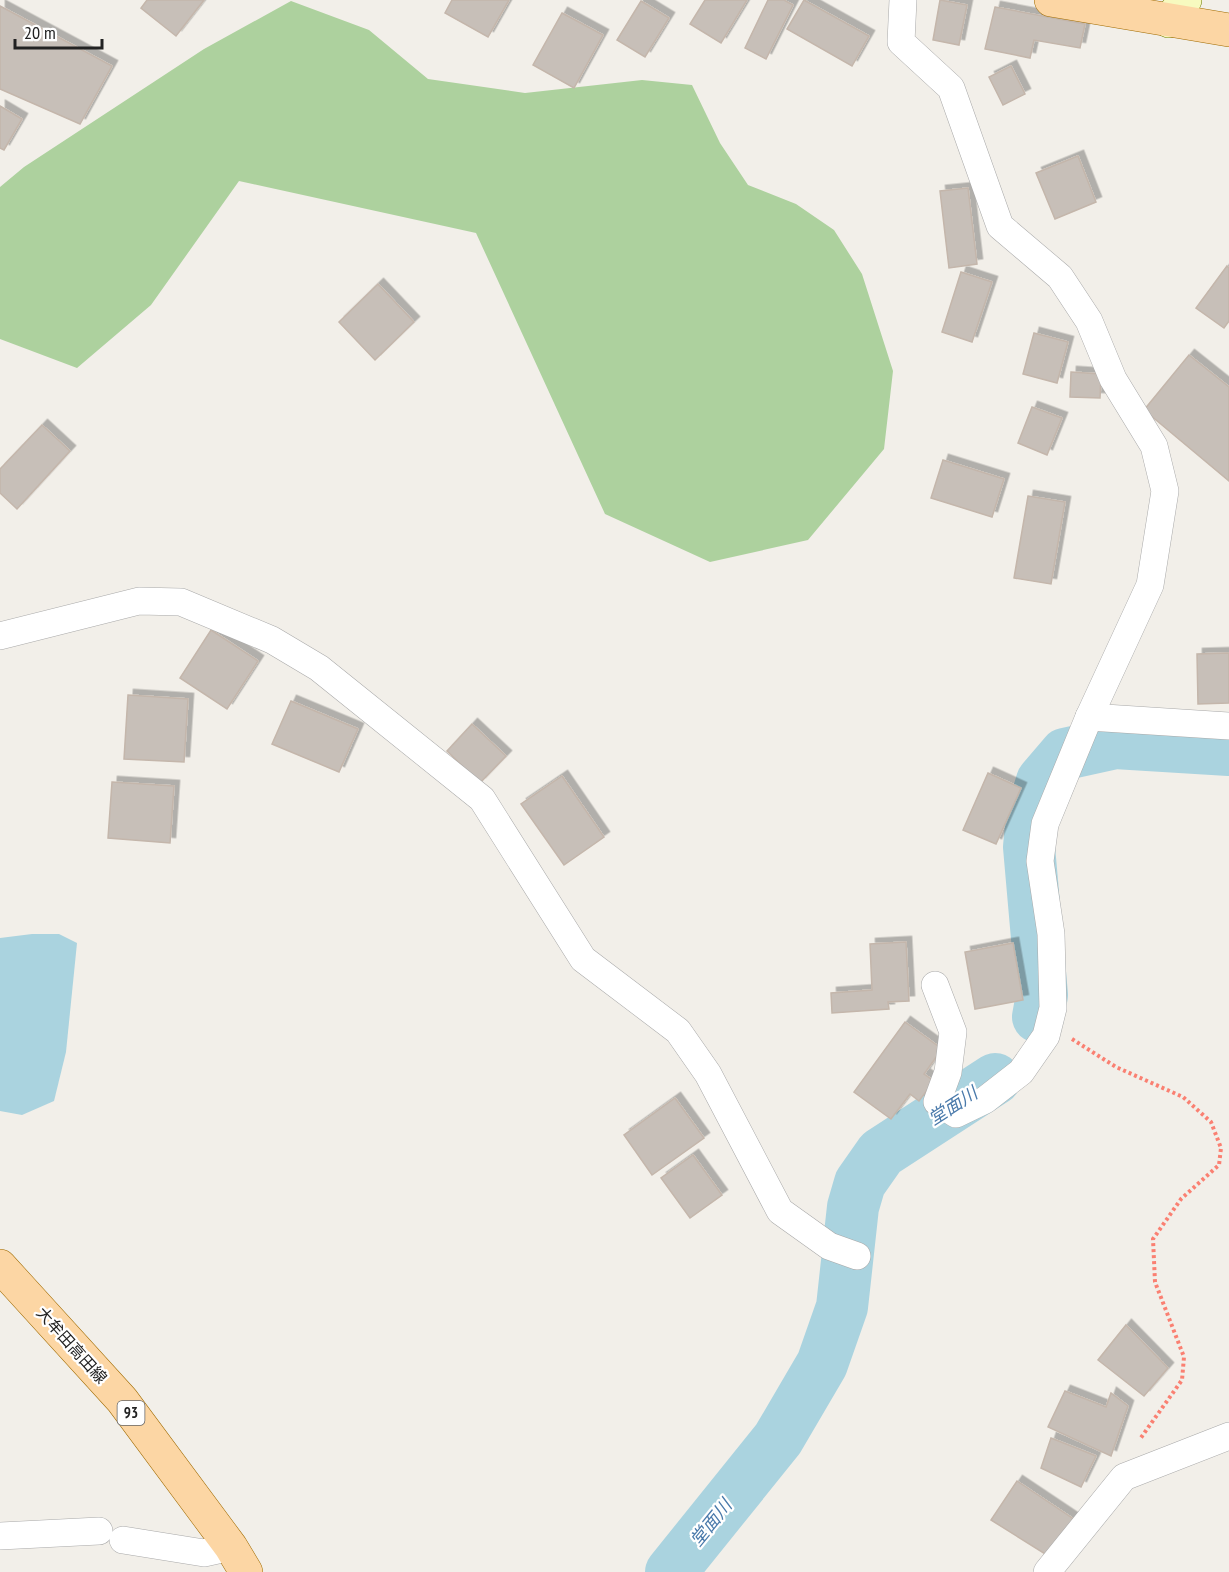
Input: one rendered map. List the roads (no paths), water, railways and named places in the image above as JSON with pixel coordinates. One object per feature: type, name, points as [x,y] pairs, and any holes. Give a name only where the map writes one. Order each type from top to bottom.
[{"type":"main road","points":[[1051,0],[1177,10],[1229,30]]},
{"type":"main road","name":"大牟田高田線","points":[[0,1266],[122,1400],[239,1559]]},
{"type":"street","points":[[903,0],[901,42],[951,88],[1000,226],[1060,277],[1089,321],[1113,379],[1154,446],[1165,491],[1150,585],[1089,717],[1045,824],[1040,861],[1051,934],[1053,1008],[1046,1036],[1021,1072],[985,1100],[956,1114],[937,1102],[948,1072],[953,1032],[935,985]]},
{"type":"street","points":[[0,636],[139,601],[181,602],[272,640],[319,668],[482,799],[583,959],[678,1031],[708,1074],[780,1211],[829,1246],[857,1256]]},
{"type":"street","points":[[1089,717],[1229,726]]},
{"type":"street","points":[[1047,1572],[1124,1477],[1229,1436]]},
{"type":"street","points":[[0,1536],[111,1535],[239,1559]]},
{"type":"water","points":[[32,934],[59,934],[77,943],[66,1052],[54,1101],[22,1115],[0,1111],[0,938]]},
{"type":"waterway","name":"堂面川","points":[[1038,1017],[1042,995],[1029,847],[1032,814],[1042,781],[1065,754],[1115,743],[1229,750]]},
{"type":"waterway","name":"堂面川","points":[[671,1572],[778,1439],[822,1364],[842,1307],[853,1207],[860,1183],[881,1153],[995,1079]]}]
